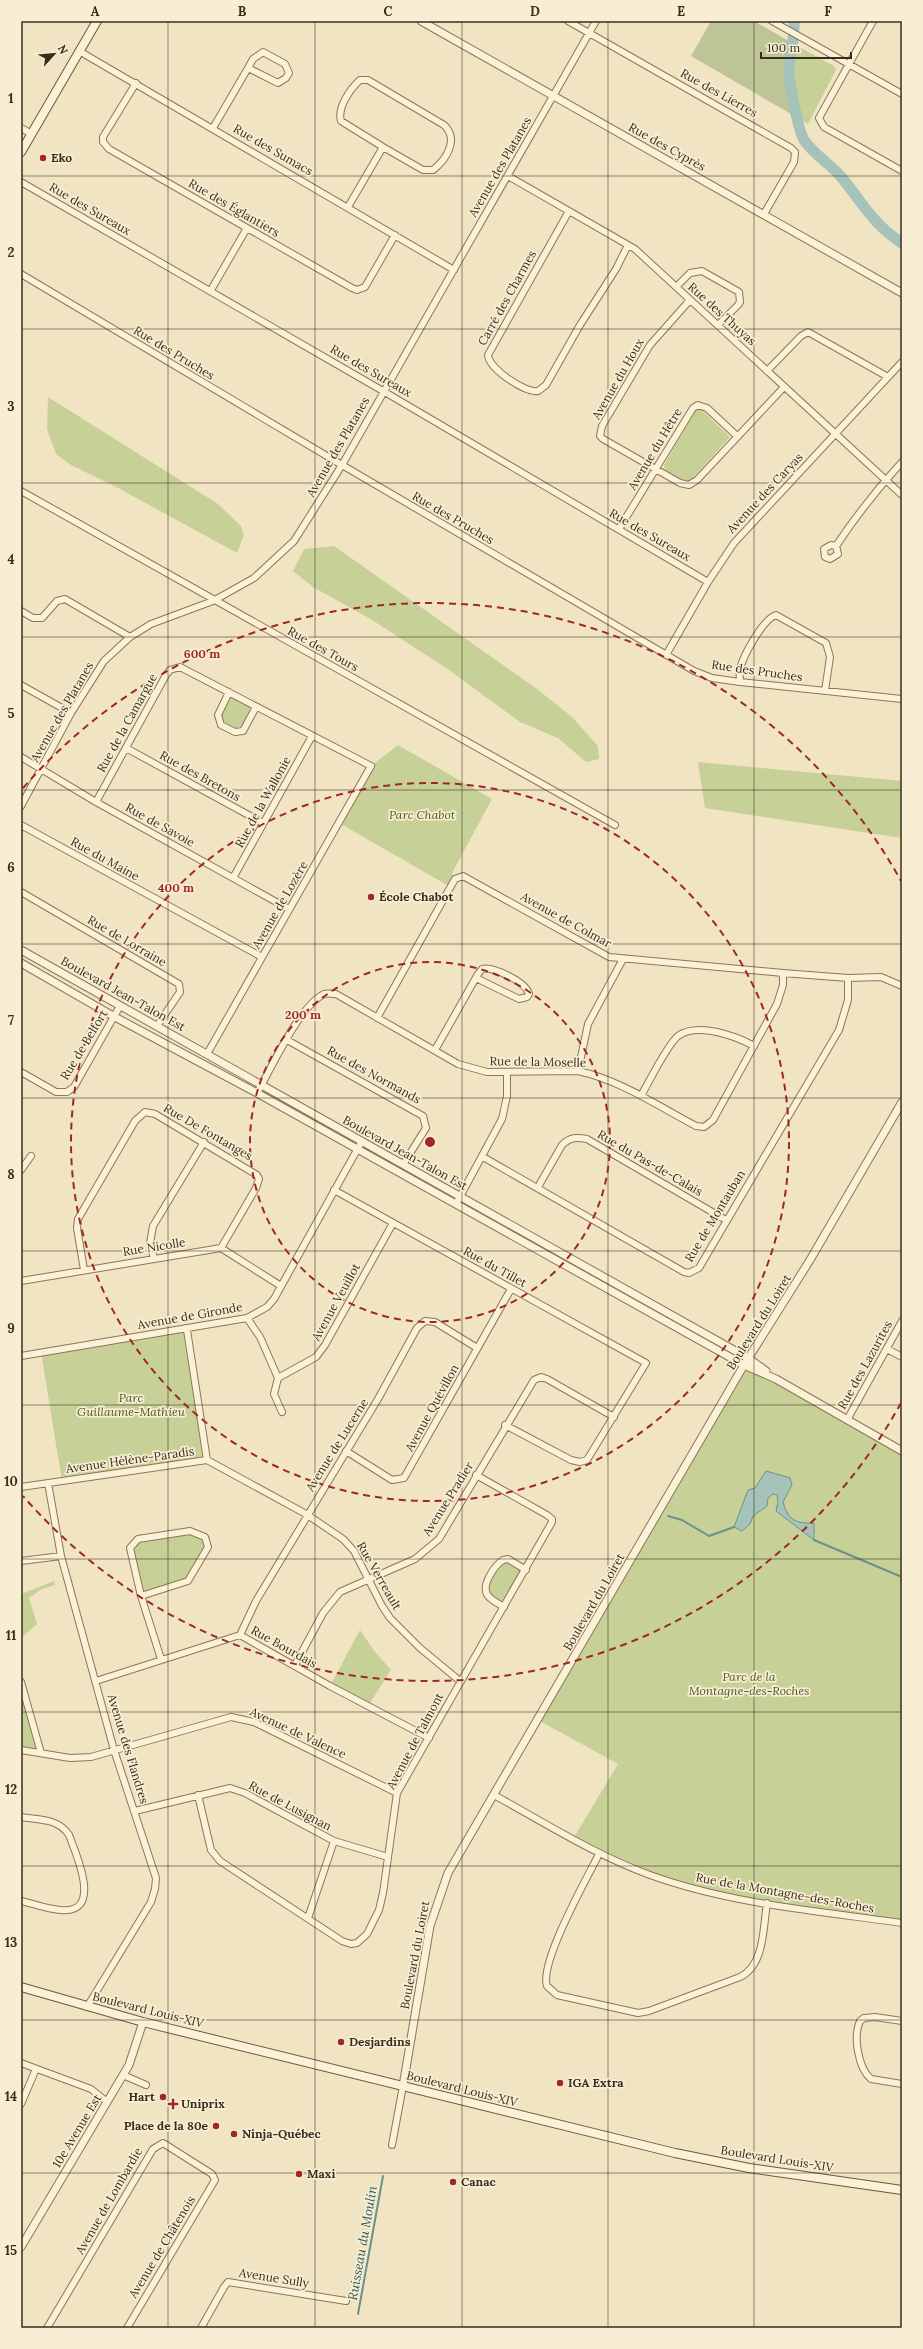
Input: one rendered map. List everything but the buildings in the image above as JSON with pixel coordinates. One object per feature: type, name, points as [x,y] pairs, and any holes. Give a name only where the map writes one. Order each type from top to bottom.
[{"type":"main road","points":[[21,152],[97,21]]},
{"type":"main road","name":"Boulevard Louis-XIV","points":[[21,1987],[143,2022],[675,2153],[749,2168],[902,2190]]},
{"type":"street","name":"Rue des Cyprès","points":[[421,21],[902,293]]},
{"type":"street","name":"Rue des Lierres","points":[[568,21],[791,148],[795,152],[794,162],[764,214]]},
{"type":"street","name":"Avenue des Platanes","points":[[21,806],[71,713],[104,661],[130,637],[151,624],[213,601],[254,578],[276,560],[307,522],[342,465],[596,21]]},
{"type":"street","points":[[873,21],[819,118],[824,127],[902,171]]},
{"type":"street","points":[[773,22],[902,94]]},
{"type":"street","name":"Rue des Sumacs","points":[[79,52],[136,83],[454,270]]},
{"type":"street","points":[[213,128],[253,59],[263,52],[285,64],[289,73],[286,78],[278,83],[248,68]]},
{"type":"street","points":[[360,80],[368,80],[444,125],[451,134],[452,139],[440,163],[433,170],[423,170],[383,147],[341,122],[340,110],[355,84],[360,80]]},
{"type":"street","name":"Rue des Églantiers","points":[[136,83],[105,132],[103,142],[106,146],[357,290],[367,284],[395,235]]},
{"type":"street","points":[[21,128],[32,134]]},
{"type":"street","points":[[348,207],[383,147]]},
{"type":"street","name":"Rue des Thuyas","points":[[508,176],[628,244],[902,495]]},
{"type":"street","name":"Rue des Sureaux","points":[[21,182],[211,290],[708,582]]},
{"type":"street","name":"Carré des Charmes","points":[[569,210],[488,355],[488,360],[494,369],[528,390],[538,391],[546,385],[580,326],[616,269],[628,244]]},
{"type":"street","points":[[211,290],[247,228]]},
{"type":"street","points":[[676,287],[690,273],[702,271],[739,292],[740,302],[718,325]]},
{"type":"street","name":"Rue des Pruches","points":[[21,274],[342,465],[694,671],[712,678],[740,682],[902,699]]},
{"type":"street","name":"Avenue du Houx","points":[[690,300],[650,345],[600,431],[603,440],[656,471],[689,486],[697,480],[784,387]]},
{"type":"street","points":[[767,371],[802,336],[808,332],[888,377]]},
{"type":"street","name":"Avenue des Caryas","points":[[666,655],[708,582],[734,544],[902,362]]},
{"type":"street","name":"Avenue du Hêtre","points":[[619,529],[656,471],[693,408],[698,405],[707,408],[737,436]]},
{"type":"street","points":[[836,546],[870,497],[902,462]]},
{"type":"street","name":"Rue des Tours","points":[[21,490],[213,601],[615,825]]},
{"type":"street","points":[[21,611],[33,618],[42,618],[57,601],[65,599],[130,637]]},
{"type":"street","points":[[740,682],[740,671],[744,660],[765,622],[776,616],[826,643],[830,657],[825,691]]},
{"type":"street","name":"Rue de la Camargue","points":[[96,802],[170,670],[180,667],[371,766]]},
{"type":"street","points":[[21,685],[71,713]]},
{"type":"street","points":[[229,692],[218,714],[221,725],[239,732],[246,726],[256,707]]},
{"type":"street","name":"Rue de la Wallonie","points":[[233,878],[312,736]]},
{"type":"street","name":"Rue des Bretons","points":[[126,748],[263,823]]},
{"type":"street","name":"Rue de Savoie","points":[[21,757],[42,768],[96,802],[289,909]]},
{"type":"street","name":"Avenue de Lozère","points":[[207,1054],[371,766]]},
{"type":"street","name":"Rue du Maine","points":[[21,825],[262,957]]},
{"type":"street","name":"Avenue de Colmar","points":[[378,1018],[455,879],[458,877],[469,878],[594,951],[609,957],[782,973],[848,978],[881,978],[902,986]]},
{"type":"street","name":"Rue de Lorraine","points":[[21,892],[179,984],[180,992],[157,1026]]},
{"type":"street","name":"Boulevard Jean-Talon Est","points":[[21,950],[404,1163],[748,1358],[776,1379]]},
{"type":"street","points":[[578,1071],[588,1024],[623,958]]},
{"type":"street","name":"Boulevard Jean-Talon Est","points":[[21,963],[113,1016],[357,1149],[744,1365],[776,1379],[902,1451]]},
{"type":"street","points":[[435,1050],[476,978],[482,969],[493,968],[525,986],[529,994],[527,997],[519,999],[476,978]]},
{"type":"street","name":"Rue de la Moselle","points":[[257,1094],[287,1040],[308,1007],[325,994],[336,994],[472,1070],[507,1073],[578,1071],[608,1079],[696,1126],[704,1126],[713,1120],[777,1004],[783,984],[782,973]]},
{"type":"street","name":"Rue de Montauban","points":[[483,1157],[689,1273],[699,1268],[839,1030],[848,1000],[848,978]]},
{"type":"street","name":"Rue de Belfort","points":[[21,1072],[56,1092],[67,1092],[74,1087],[120,1006]]},
{"type":"street","points":[[641,1096],[673,1042],[683,1034],[706,1031],[724,1033],[754,1046]]},
{"type":"street","name":"Rue des Normands","points":[[287,1040],[423,1116],[426,1128],[404,1163]]},
{"type":"street","points":[[456,1204],[483,1157],[502,1119],[507,1096],[507,1073]]},
{"type":"street","name":"Boulevard du Loiret","points":[[392,2145],[430,1926],[448,1873],[748,1358],[810,1260],[902,1102]]},
{"type":"street","name":"Rue De Fontanges","points":[[84,1270],[77,1228],[78,1220],[139,1114],[150,1111],[253,1171],[259,1178],[256,1188],[221,1248]]},
{"type":"street","name":"Rue du Pas-de-Calais","points":[[538,1188],[562,1145],[567,1140],[578,1137],[587,1139],[726,1220]]},
{"type":"street","name":"Avenue de Gironde","points":[[21,1356],[187,1330],[247,1318],[267,1307],[281,1286],[362,1141]]},
{"type":"street","points":[[154,1259],[150,1243],[153,1226],[204,1142]]},
{"type":"street","points":[[21,1170],[31,1156]]},
{"type":"street","name":"Rue du Tillet","points":[[334,1190],[646,1363],[614,1417]]},
{"type":"street","name":"Avenue Veuillot","points":[[278,1378],[316,1357],[321,1351],[393,1223]]},
{"type":"street","points":[[221,1248],[281,1286]]},
{"type":"street","name":"Rue Nicolle","points":[[21,1281],[221,1248]]},
{"type":"street","name":"Avenue Quévillon","points":[[346,1451],[392,1480],[404,1478],[511,1289]]},
{"type":"street","points":[[247,1318],[260,1337],[278,1378],[274,1394],[282,1412]]},
{"type":"street","name":"Avenue de Lucerne","points":[[240,1635],[256,1601],[306,1514],[346,1451],[421,1324],[425,1322],[434,1322],[477,1348]]},
{"type":"street","name":"Rue des Lazurites","points":[[847,1420],[902,1322]]},
{"type":"street","name":"Avenue Hélène-Paradis","points":[[21,1487],[206,1460],[187,1330]]},
{"type":"street","points":[[887,1349],[902,1357]]},
{"type":"street","name":"Avenue Pradier","points":[[295,1665],[331,1601],[340,1592],[415,1559],[427,1551],[439,1539],[530,1384],[541,1377],[614,1417]]},
{"type":"street","points":[[505,1425],[571,1460],[580,1462],[591,1457],[614,1417]]},
{"type":"street","name":"Rue Verreault","points":[[206,1460],[306,1514],[349,1544],[390,1618],[420,1648],[460,1681]]},
{"type":"street","name":"Avenue de Talmont","points":[[198,1795],[211,1850],[226,1866],[342,1941],[351,1944],[362,1940],[379,1910],[397,1793],[551,1525],[552,1519],[476,1475]]},
{"type":"street","name":"Avenue des Flandres","points":[[48,1483],[61,1556],[114,1750],[156,1878],[155,1889],[143,1916],[87,2007]]},
{"type":"street","points":[[141,1596],[188,1581],[208,1547],[205,1537],[190,1531],[138,1538],[130,1552],[141,1596],[161,1659]]},
{"type":"street","points":[[21,1561],[61,1556]]},
{"type":"street","points":[[504,1607],[491,1599],[485,1590],[485,1585],[490,1574],[503,1560],[508,1559],[526,1570]]},
{"type":"street","name":"Rue Bourdais","points":[[96,1680],[240,1635],[428,1738]]},
{"type":"street","points":[[21,1682],[41,1753]]},
{"type":"street","name":"Avenue de Valence","points":[[21,1750],[70,1758],[91,1757],[231,1717],[239,1717],[254,1722],[397,1793]]},
{"type":"street","name":"Rue de Lusignan","points":[[135,1811],[222,1789],[237,1790],[334,1841],[388,1857]]},
{"type":"street","name":"Rue de la Montagne-des-Roches","points":[[494,1795],[599,1854],[650,1875],[704,1892],[902,1923]]},
{"type":"street","points":[[21,1817],[53,1822],[64,1828],[69,1835],[85,1885],[81,1902],[77,1906],[67,1910],[60,1910],[21,1901]]},
{"type":"street","points":[[308,1918],[334,1841]]},
{"type":"street","points":[[599,1854],[559,1935],[548,1969],[546,1978],[547,1986],[557,1995],[638,2013],[649,2011],[740,1977],[752,1969],[757,1959],[767,1903]]},
{"type":"street","points":[[902,2021],[868,2017],[860,2021],[857,2030],[857,2047],[867,2075],[871,2079],[902,2084]]},
{"type":"street","name":"10e Avenue Est","points":[[21,2247],[106,2101],[123,2075],[138,2043],[143,2022]]},
{"type":"street","points":[[21,2063],[91,2089],[106,2101]]},
{"type":"street","points":[[21,2104],[36,2069]]},
{"type":"street","points":[[123,2075],[146,2085]]},
{"type":"street","name":"Avenue de Lombardie","points":[[47,2328],[152,2149],[163,2143],[201,2166],[214,2178]]},
{"type":"street","name":"Avenue de Châtenois","points":[[127,2328],[215,2180],[214,2178]]},
{"type":"street","name":"Avenue Sully","points":[[201,2328],[228,2282],[346,2301]]},
{"type":"green space","points":[[711,21],[754,21],[794,44],[789,68],[798,118],[691,56]]},
{"type":"green space","points":[[794,44],[834,66],[836,70],[808,124],[798,118],[789,68]]},
{"type":"green space","points":[[48,397],[218,504],[241,526],[244,535],[237,553],[120,489],[71,465],[56,454],[47,429]]},
{"type":"green space","points":[[701,409],[730,437],[690,481],[685,482],[665,470],[664,465],[696,410]]},
{"type":"green space","points":[[334,546],[537,689],[572,717],[598,746],[599,759],[586,762],[558,738],[520,722],[449,670],[369,618],[313,587],[293,571],[304,549]]},
{"type":"green space","points":[[229,692],[256,707],[239,733],[221,725],[218,715]]},
{"type":"green space","name":"Parc Chabot","points":[[398,745],[492,799],[452,873],[455,879],[453,885],[447,885],[339,823],[371,766]]},
{"type":"green space","points":[[698,762],[902,781],[902,838],[705,808]]},
{"type":"green space","name":"Parc Guillaume-Mathieu","points":[[187,1330],[207,1460],[62,1481],[41,1352]]},
{"type":"green space","name":"Parc de la Montagne-des-Roches","points":[[744,1365],[902,1452],[902,1923],[704,1892],[650,1875],[573,1839],[618,1764],[538,1720]]},
{"type":"green space","points":[[195,1532],[209,1543],[190,1578],[141,1596],[130,1548],[135,1541]]},
{"type":"green space","points":[[503,1560],[526,1570],[504,1607],[487,1594],[490,1574]]},
{"type":"green space","points":[[54,1581],[55,1585],[42,1589],[29,1598],[37,1624],[21,1638],[21,1594]]},
{"type":"green space","points":[[360,1630],[375,1652],[391,1670],[368,1706],[330,1686]]},
{"type":"green space","points":[[21,1682],[41,1753],[21,1750]]},
{"type":"water","points":[[766,1471],[790,1478],[792,1485],[783,1502],[785,1508],[790,1517],[794,1520],[802,1523],[814,1523],[814,1540],[776,1511],[778,1502],[777,1495],[773,1494],[768,1498],[767,1506],[753,1516],[750,1524],[742,1531],[734,1527],[748,1490],[755,1488]]},
{"type":"waterway","points":[[794,21],[793,44],[789,72],[796,115],[804,140],[839,174],[876,222],[902,243]]},
{"type":"waterway","name":"Ruisseau du Moulin","points":[[668,1516],[682,1520],[709,1536],[734,1527]]},
{"type":"waterway","points":[[814,1540],[902,1577]]},
{"type":"waterway","name":"Ruisseau du Moulin","points":[[358,2314],[383,2176]]},
{"type":"place","name":"Eko","points":[[43,158]]},
{"type":"place","name":"École Chabot","points":[[371,897]]},
{"type":"place","name":"Desjardins","points":[[341,2042]]},
{"type":"place","name":"IGA Extra","points":[[560,2083]]},
{"type":"place","name":"Hart","points":[[163,2097]]},
{"type":"place","name":"Uniprix","points":[[173,2104]]},
{"type":"place","name":"Place de la 80e","points":[[216,2126]]},
{"type":"place","name":"Ninja-Québec","points":[[234,2134]]},
{"type":"place","name":"Maxi","points":[[299,2174]]},
{"type":"place","name":"Canac","points":[[453,2182]]}]
